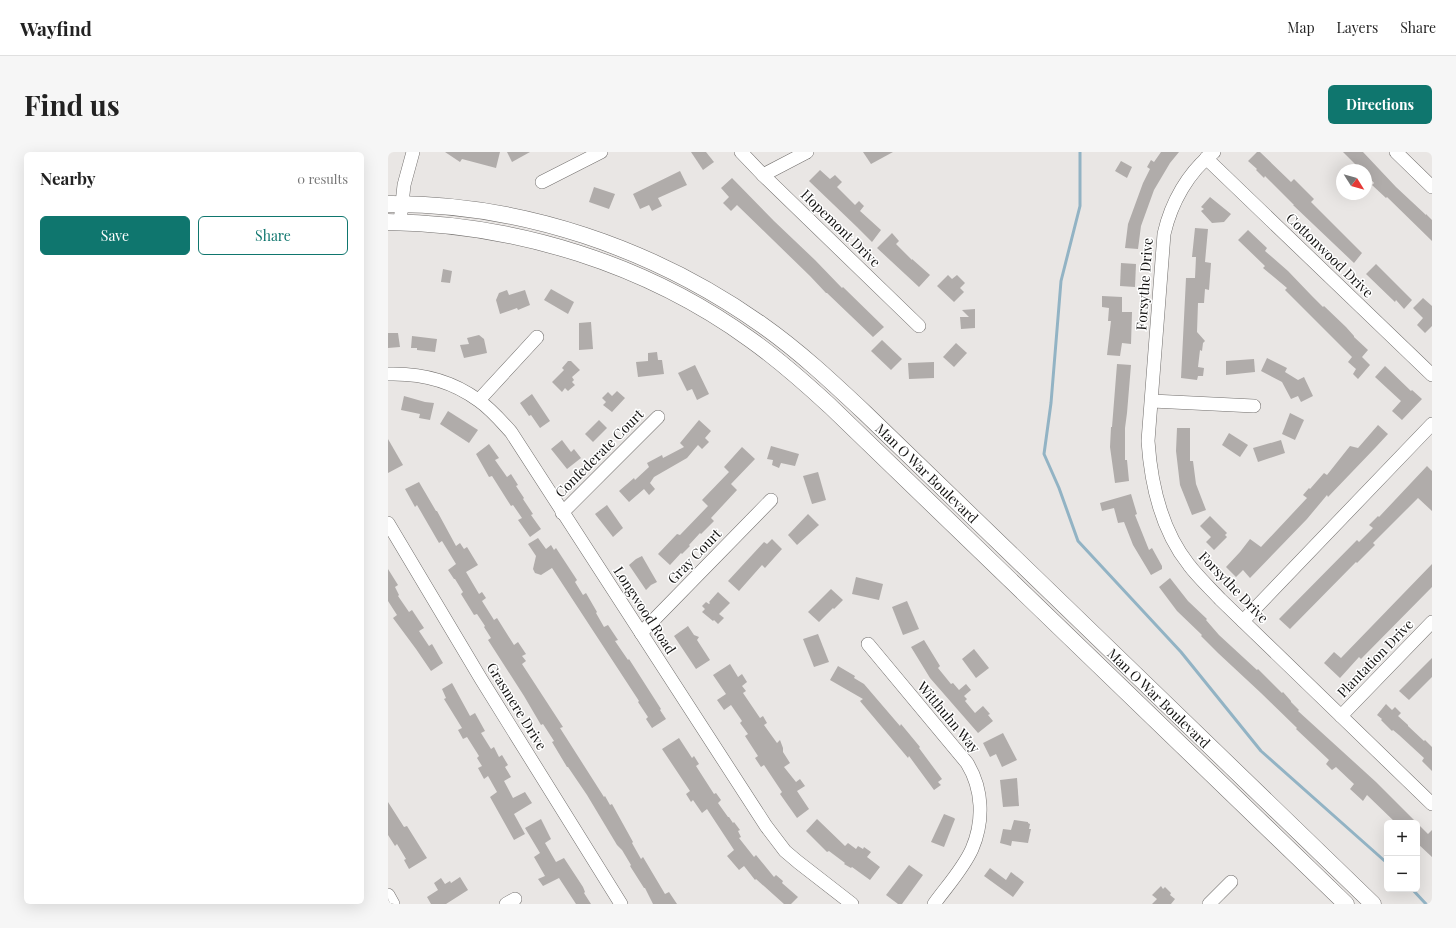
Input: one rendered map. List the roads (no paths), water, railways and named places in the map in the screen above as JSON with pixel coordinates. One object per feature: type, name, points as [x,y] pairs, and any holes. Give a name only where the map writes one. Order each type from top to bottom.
[{"type":"main road","name":"Man O War Boulevard","points":[[395,204],[457,208],[504,215],[545,224],[601,241],[676,273],[736,307],[763,326],[795,351],[865,413],[1373,904]]},
{"type":"main road","name":"Man O War Boulevard","points":[[394,222],[481,229],[527,238],[596,258],[670,291],[751,339],[806,383],[1346,904]]},
{"type":"street","points":[[394,222],[395,204],[404,185],[413,152]]},
{"type":"street","points":[[542,182],[602,152]]},
{"type":"street","name":"Hopemont Drive","points":[[741,152],[762,175],[919,326]]},
{"type":"street","points":[[762,175],[807,152]]},
{"type":"street","points":[[1396,152],[1432,187]]},
{"type":"street","name":"Cottonwood Drive","points":[[1210,155],[1432,375]]},
{"type":"street","name":"Forsythe Drive","points":[[1210,155],[1192,174],[1180,192],[1172,206],[1164,234],[1148,441],[1150,467],[1158,504],[1167,528],[1188,565],[1220,599],[1432,804]]},
{"type":"street","points":[[479,400],[538,337]]},
{"type":"street","name":"Longwood Road","points":[[388,374],[402,373],[434,379],[461,389],[479,400],[498,417],[511,432],[562,513],[776,839],[785,851],[852,904]]},
{"type":"street","points":[[1152,401],[1254,406]]},
{"type":"street","name":"Confederate Court","points":[[562,513],[658,416]]},
{"type":"street","points":[[1244,621],[1432,424]]},
{"type":"street","name":"Gray Court","points":[[641,633],[771,500]]},
{"type":"street","name":"Grasmere Drive","points":[[388,523],[481,679],[621,904]]},
{"type":"street","name":"Plantation Drive","points":[[1341,716],[1432,622]]},
{"type":"street","name":"Witthuhn Way","points":[[868,644],[967,763],[971,770],[979,794],[980,819],[972,849],[934,904]]},
{"type":"street","points":[[1209,904],[1231,882]]},
{"type":"street","points":[[388,895],[394,904]]},
{"type":"waterway","points":[[1080,152],[1080,206],[1061,281],[1051,403],[1044,454],[1059,488],[1078,541],[1181,652],[1261,751],[1384,860]]},
{"type":"waterway","points":[[1415,892],[1426,904]]}]
